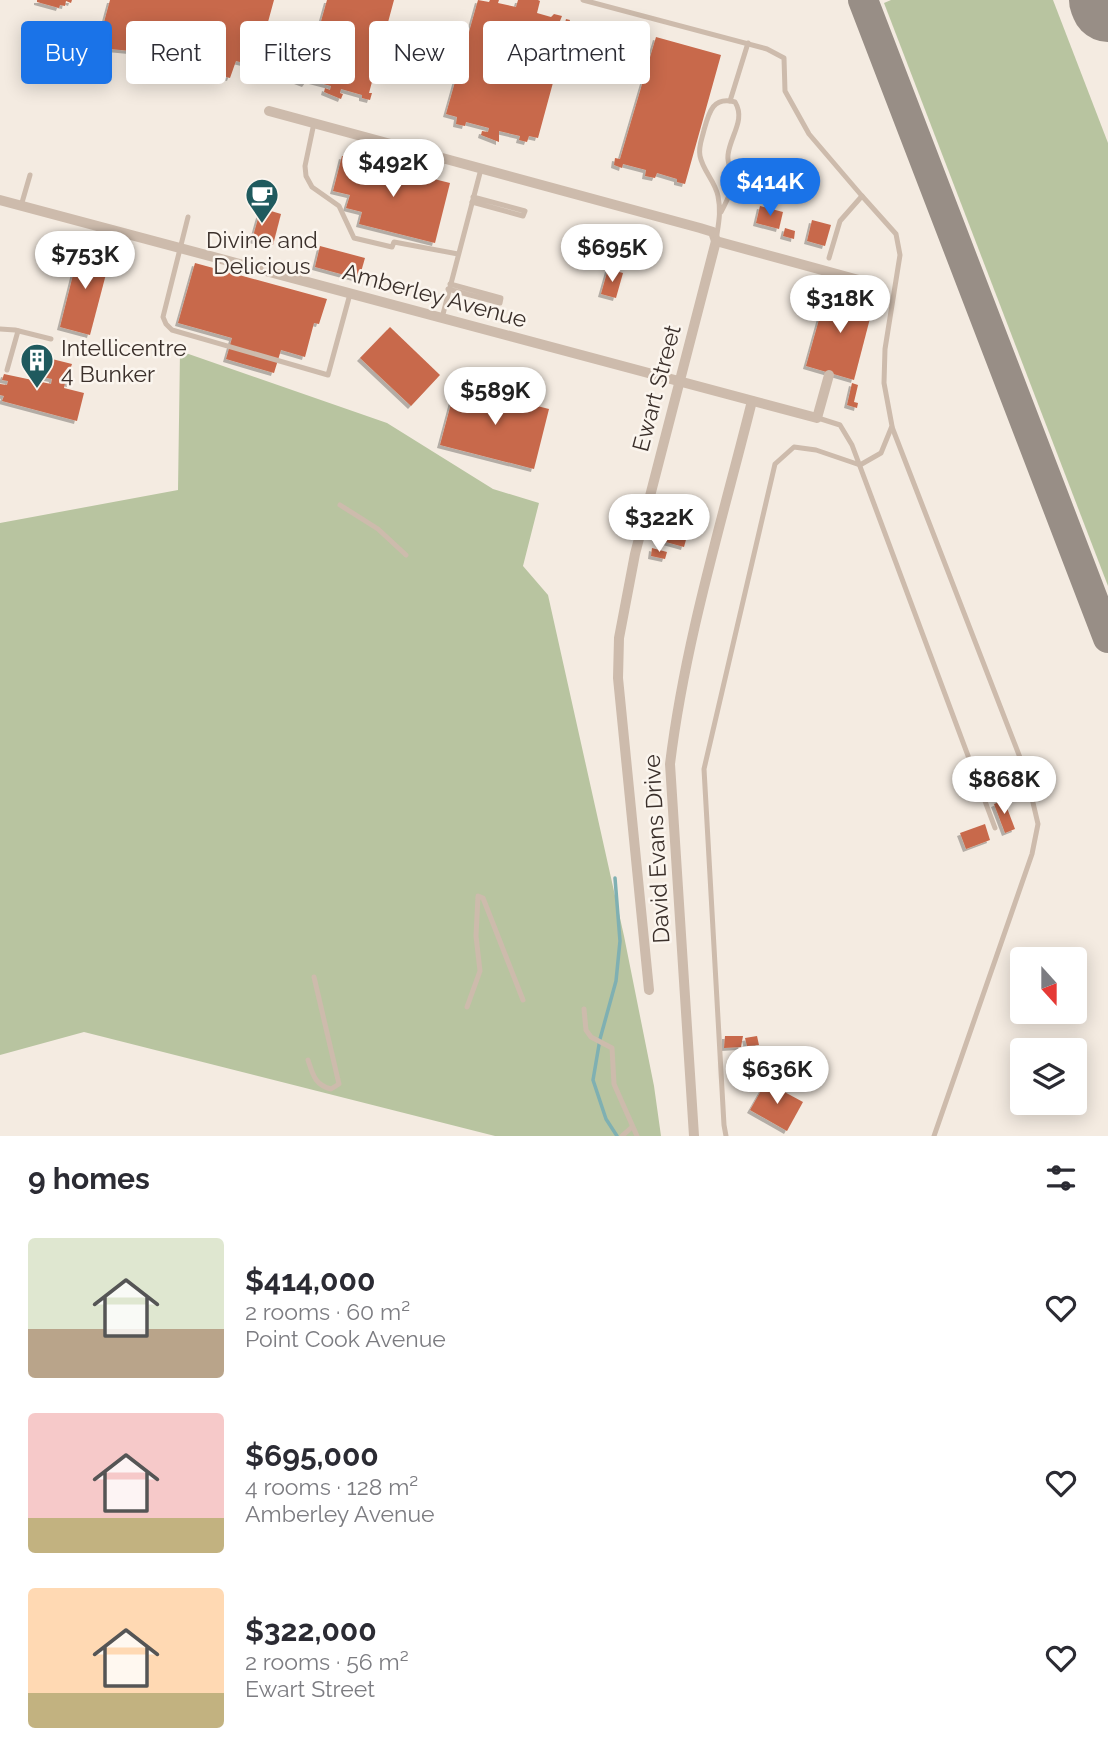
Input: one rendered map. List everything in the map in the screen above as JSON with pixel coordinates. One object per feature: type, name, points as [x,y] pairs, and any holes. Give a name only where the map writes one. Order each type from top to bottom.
[{"type":"street","points":[[269,111],[700,228],[713,232],[716,241],[866,282]]},
{"type":"street","name":"Amberley Avenue","points":[[0,200],[817,418]]},
{"type":"street","name":"Ewart Street","points":[[649,990],[618,678],[619,638],[638,545],[716,241]]},
{"type":"street","points":[[817,418],[829,375]]},
{"type":"street","name":"David Evans Drive","points":[[694,1136],[670,764],[677,703],[688,650],[752,401]]},
{"type":"lane","points":[[583,0],[767,48],[784,58],[785,91],[808,134],[896,234],[900,255],[885,349],[884,383],[892,426],[1026,773],[1038,824],[1032,854],[934,1136]]},
{"type":"lane","points":[[730,101],[748,43]]},
{"type":"lane","points":[[716,241],[720,212],[731,188],[732,173],[728,166],[728,155],[740,117],[735,103],[730,101],[716,103],[710,110],[699,148],[700,159],[715,184],[720,212]]},
{"type":"lane","points":[[314,123],[305,166],[306,176],[312,187],[339,206],[354,238],[392,247],[394,242],[458,254]]},
{"type":"lane","points":[[442,318],[481,169]]},
{"type":"lane","points":[[21,206],[30,175]]},
{"type":"lane","points":[[829,258],[840,221],[862,196]]},
{"type":"lane","points":[[473,200],[524,213]]},
{"type":"lane","points":[[188,217],[163,317],[172,330],[328,375],[350,294]]},
{"type":"lane","points":[[449,287],[501,300]]},
{"type":"lane","points":[[0,329],[51,339]]},
{"type":"lane","points":[[7,370],[18,331]]},
{"type":"lane","points":[[817,418],[840,425],[849,439],[995,828]]},
{"type":"lane","points":[[726,1136],[710,906],[704,769],[706,757],[775,464],[794,447],[816,450],[860,465],[881,453],[892,426]]},
{"type":"lane","points":[[340,505],[377,529],[406,555]]},
{"type":"lane","points":[[467,1007],[480,971],[476,936],[478,896],[483,898],[523,1000]]},
{"type":"lane","points":[[308,1060],[315,1081],[321,1086],[331,1089],[339,1084],[313,977]]},
{"type":"lane","points":[[584,1009],[586,1030],[591,1037],[612,1048],[614,1084],[636,1136]]},
{"type":"lane","points":[[622,1135],[632,1127]]},
{"type":"green space","points":[[891,0],[1053,0],[1108,143],[1108,586],[884,3]]},
{"type":"green space","points":[[180,351],[387,423],[493,489],[539,503],[523,566],[548,595],[624,936],[654,1086],[661,1136],[495,1136],[84,1032],[0,1055],[0,523],[178,490]]},
{"type":"building","points":[[37,0],[72,0],[71,3],[66,1],[65,6],[60,5],[59,8]]},
{"type":"building","points":[[110,0],[274,0],[268,21],[240,21],[240,62],[236,61],[230,78],[226,77],[226,21],[126,21],[126,50],[112,49],[112,21],[104,21]]},
{"type":"building","points":[[327,0],[394,0],[388,21],[369,21],[370,100],[341,89],[341,99],[324,92],[325,88],[330,90],[331,86],[323,84],[355,84],[355,21],[321,21]]},
{"type":"building","points":[[478,0],[499,0],[498,3],[516,7],[518,0],[538,0],[537,13],[551,17],[554,14],[562,16],[560,21],[483,21],[483,84],[553,84],[538,138],[529,136],[527,142],[519,140],[520,136],[499,131],[499,142],[481,135],[482,131],[488,132],[489,128],[466,122],[465,126],[456,124],[457,117],[446,114],[454,84],[469,84],[469,32]]},
{"type":"building","points":[[656,37],[721,55],[685,184],[657,173],[655,178],[645,176],[646,170],[623,164],[622,168],[614,165],[615,158],[620,159],[642,84],[650,84],[650,57]]},
{"type":"building","points":[[342,156],[450,183],[435,243],[359,224],[362,212],[346,208],[350,195],[333,191]]},
{"type":"building","points":[[760,206],[783,212],[779,229],[756,223]]},
{"type":"building","points":[[261,208],[281,214],[273,245],[252,240]]},
{"type":"building","points":[[812,220],[831,225],[825,246],[807,241]]},
{"type":"building","points":[[785,228],[795,231],[794,239],[783,236]]},
{"type":"building","points":[[320,246],[365,258],[359,279],[315,267]]},
{"type":"building","points":[[80,247],[111,255],[90,335],[60,327]]},
{"type":"building","points":[[195,263],[327,299],[319,324],[314,323],[305,357],[281,350],[274,373],[226,359],[232,338],[178,323]]},
{"type":"building","points":[[608,269],[623,273],[616,298],[601,294]]},
{"type":"building","points":[[827,291],[874,303],[854,380],[806,366]]},
{"type":"building","points":[[390,327],[440,375],[411,406],[360,358]]},
{"type":"building","name":"Intellicentre 4 Bunker","points":[[48,358],[72,364],[70,384],[65,383],[64,388],[84,393],[77,421],[2,401],[4,396],[0,395],[0,384],[7,385],[8,381],[2,380],[4,374],[51,384],[52,379],[38,376],[42,362],[46,363]]},
{"type":"building","points":[[852,383],[858,385],[854,402],[858,403],[857,408],[847,405]]},
{"type":"building","points":[[456,385],[549,409],[534,469],[440,445]]},
{"type":"building","points":[[665,500],[695,507],[684,547],[655,539]]},
{"type":"building","points":[[652,548],[667,552],[665,559],[651,556]]},
{"type":"building","points":[[1004,800],[1015,829],[1005,833],[994,804]]},
{"type":"building","points":[[985,824],[990,840],[966,849],[960,833]]},
{"type":"building","points":[[725,1036],[743,1036],[741,1047],[724,1048]]},
{"type":"building","points":[[757,1036],[759,1045],[747,1046],[745,1038]]},
{"type":"building","points":[[793,1058],[801,1062],[790,1084],[781,1078]]},
{"type":"building","points":[[766,1082],[803,1102],[787,1131],[750,1110]]},
{"type":"waterway","points":[[615,878],[620,941],[616,981],[600,1039],[593,1080],[606,1119],[617,1136]]},
{"type":"taxiway","points":[[863,0],[1108,638]]},
{"type":"runway","points":[[1106,0],[1108,5]]},
{"type":"place","name":"Divine and Delicious","points":[[262,225]]},
{"type":"place","name":"Intellicentre 4 Bunker","points":[[37,390]]}]
